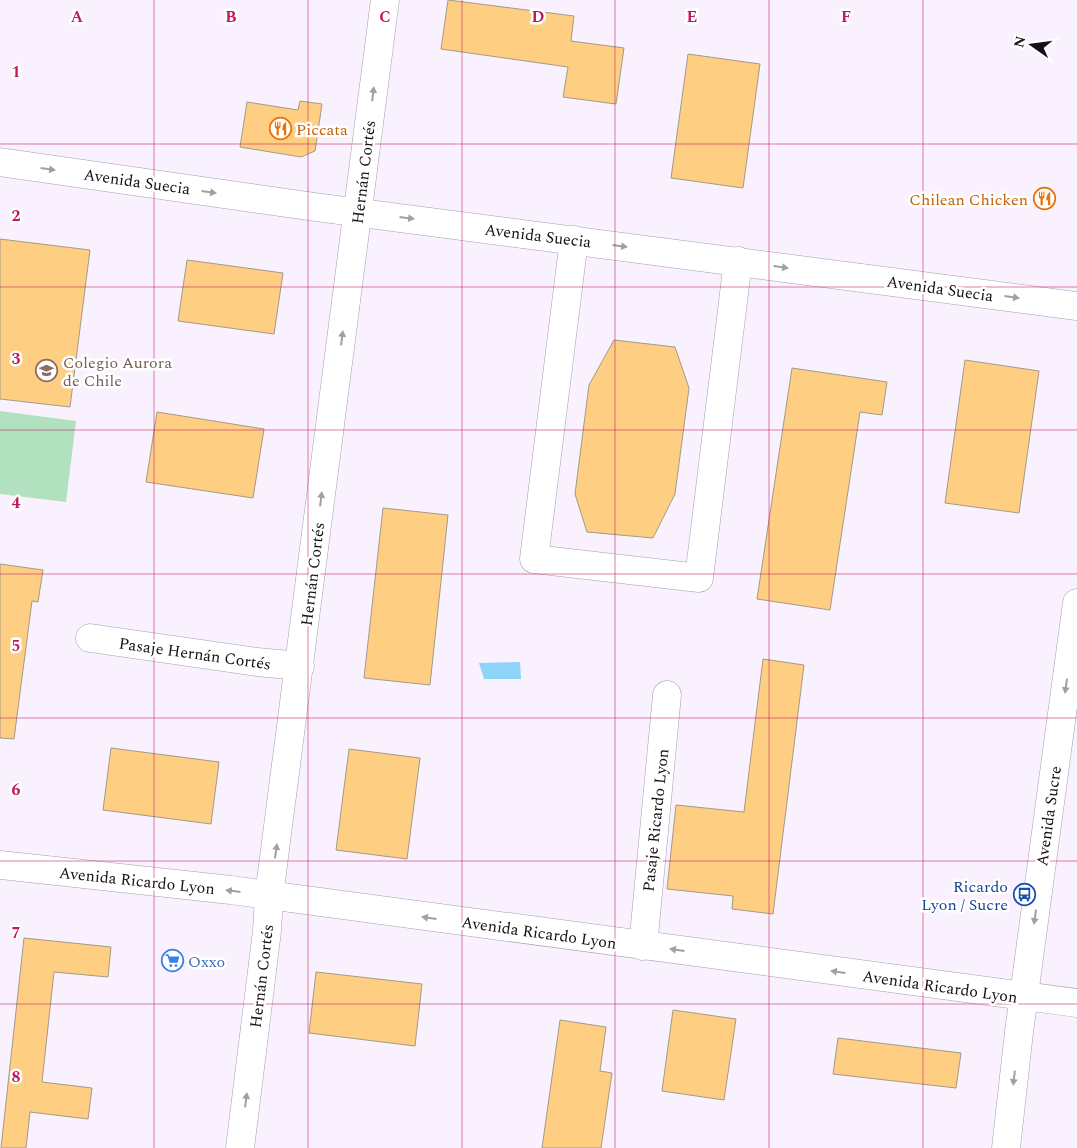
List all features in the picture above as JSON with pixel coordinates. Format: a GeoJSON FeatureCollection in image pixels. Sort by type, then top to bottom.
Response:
{"type":"FeatureCollection","features":[{"type":"Feature","properties":{"kind":"street","name":"Hernán Cortés"},"geometry":{"type":"LineString","coordinates":[[240,1148],[267,931],[269,896],[385,0]]}},
{"type":"Feature","properties":{"kind":"street","name":"Avenida Suecia"},"geometry":{"type":"LineString","coordinates":[[0,162],[358,212],[1077,306]]}},
{"type":"Feature","properties":{"kind":"street"},"geometry":{"type":"LineString","coordinates":[[574,240],[534,559],[699,578],[738,261]]}},
{"type":"Feature","properties":{"kind":"street","name":"Avenida Sucre"},"geometry":{"type":"LineString","coordinates":[[1006,1148],[1024,997],[1077,603]]}},
{"type":"Feature","properties":{"kind":"street","name":"Pasaje Hernán Cortés"},"geometry":{"type":"LineString","coordinates":[[90,638],[258,662],[300,666]]}},
{"type":"Feature","properties":{"kind":"street","name":"Pasaje Ricardo Lyon"},"geometry":{"type":"LineString","coordinates":[[643,946],[667,695]]}},
{"type":"Feature","properties":{"kind":"street","name":"Avenida Ricardo Lyon"},"geometry":{"type":"LineString","coordinates":[[0,865],[269,896],[1077,1004]]}},
{"type":"Feature","properties":{"kind":"green space"},"geometry":{"type":"Polygon","coordinates":[[[0,411],[76,421],[66,502],[0,494],[0,411]]]}},
{"type":"Feature","properties":{"kind":"water"},"geometry":{"type":"Polygon","coordinates":[[[520,662],[521,679],[484,679],[479,663],[520,662]]]}},
{"type":"Feature","properties":{"kind":"building"},"geometry":{"type":"Polygon","coordinates":[[[448,0],[574,16],[571,41],[624,48],[616,104],[563,97],[568,67],[441,49],[448,0]]]}},
{"type":"Feature","properties":{"kind":"building"},"geometry":{"type":"Polygon","coordinates":[[[688,54],[760,64],[743,188],[671,178],[688,54]]]}},
{"type":"Feature","properties":{"kind":"building","name":"Piccata"},"geometry":{"type":"Polygon","coordinates":[[[300,101],[322,104],[315,151],[301,157],[240,147],[247,102],[298,110],[300,101]]]}},
{"type":"Feature","properties":{"kind":"building"},"geometry":{"type":"Polygon","coordinates":[[[0,239],[90,250],[70,407],[0,399],[0,239]]]}},
{"type":"Feature","properties":{"kind":"building"},"geometry":{"type":"Polygon","coordinates":[[[187,260],[283,273],[274,334],[178,321],[187,260]]]}},
{"type":"Feature","properties":{"kind":"building"},"geometry":{"type":"Polygon","coordinates":[[[614,340],[675,347],[689,388],[675,494],[653,538],[587,532],[575,494],[589,385],[614,340]]]}},
{"type":"Feature","properties":{"kind":"building"},"geometry":{"type":"Polygon","coordinates":[[[965,360],[1039,371],[1019,513],[945,503],[965,360]]]}},
{"type":"Feature","properties":{"kind":"building"},"geometry":{"type":"Polygon","coordinates":[[[792,368],[887,382],[882,415],[860,412],[830,610],[757,599],[792,368]]]}},
{"type":"Feature","properties":{"kind":"building"},"geometry":{"type":"Polygon","coordinates":[[[157,412],[264,429],[253,498],[146,482],[157,412]]]}},
{"type":"Feature","properties":{"kind":"building"},"geometry":{"type":"Polygon","coordinates":[[[383,508],[448,515],[430,685],[364,678],[383,508]]]}},
{"type":"Feature","properties":{"kind":"building"},"geometry":{"type":"Polygon","coordinates":[[[0,564],[43,570],[38,602],[32,601],[14,739],[0,738],[0,564]]]}},
{"type":"Feature","properties":{"kind":"building"},"geometry":{"type":"Polygon","coordinates":[[[763,659],[804,665],[773,914],[732,909],[733,896],[667,889],[676,805],[744,812],[763,659]]]}},
{"type":"Feature","properties":{"kind":"building"},"geometry":{"type":"Polygon","coordinates":[[[111,748],[219,762],[211,824],[103,810],[111,748]]]}},
{"type":"Feature","properties":{"kind":"building"},"geometry":{"type":"Polygon","coordinates":[[[349,749],[420,758],[407,859],[336,850],[349,749]]]}},
{"type":"Feature","properties":{"kind":"building"},"geometry":{"type":"Polygon","coordinates":[[[24,938],[111,947],[108,977],[54,972],[42,1082],[92,1088],[88,1119],[30,1112],[26,1148],[1,1148],[24,938]]]}},
{"type":"Feature","properties":{"kind":"building"},"geometry":{"type":"Polygon","coordinates":[[[316,972],[422,984],[415,1046],[309,1033],[316,972]]]}},
{"type":"Feature","properties":{"kind":"building"},"geometry":{"type":"Polygon","coordinates":[[[673,1010],[736,1019],[724,1100],[662,1091],[673,1010]]]}},
{"type":"Feature","properties":{"kind":"building"},"geometry":{"type":"Polygon","coordinates":[[[560,1020],[606,1027],[600,1071],[612,1073],[601,1148],[542,1148],[560,1020]]]}},
{"type":"Feature","properties":{"kind":"building"},"geometry":{"type":"Polygon","coordinates":[[[838,1038],[961,1053],[956,1088],[833,1074],[838,1038]]]}},
{"type":"Feature","properties":{"kind":"place","name":"Piccata"},"geometry":{"type":"Point","coordinates":[280,129]}},
{"type":"Feature","properties":{"kind":"place","name":"Chilean Chicken"},"geometry":{"type":"Point","coordinates":[1044,199]}},
{"type":"Feature","properties":{"kind":"place","name":"Colegio Aurora de Chile"},"geometry":{"type":"Point","coordinates":[47,371]}},
{"type":"Feature","properties":{"kind":"place","name":"Ricardo Lyon / Sucre"},"geometry":{"type":"Point","coordinates":[1024,895]}},
{"type":"Feature","properties":{"kind":"place","name":"Oxxo"},"geometry":{"type":"Point","coordinates":[172,961]}}]}
